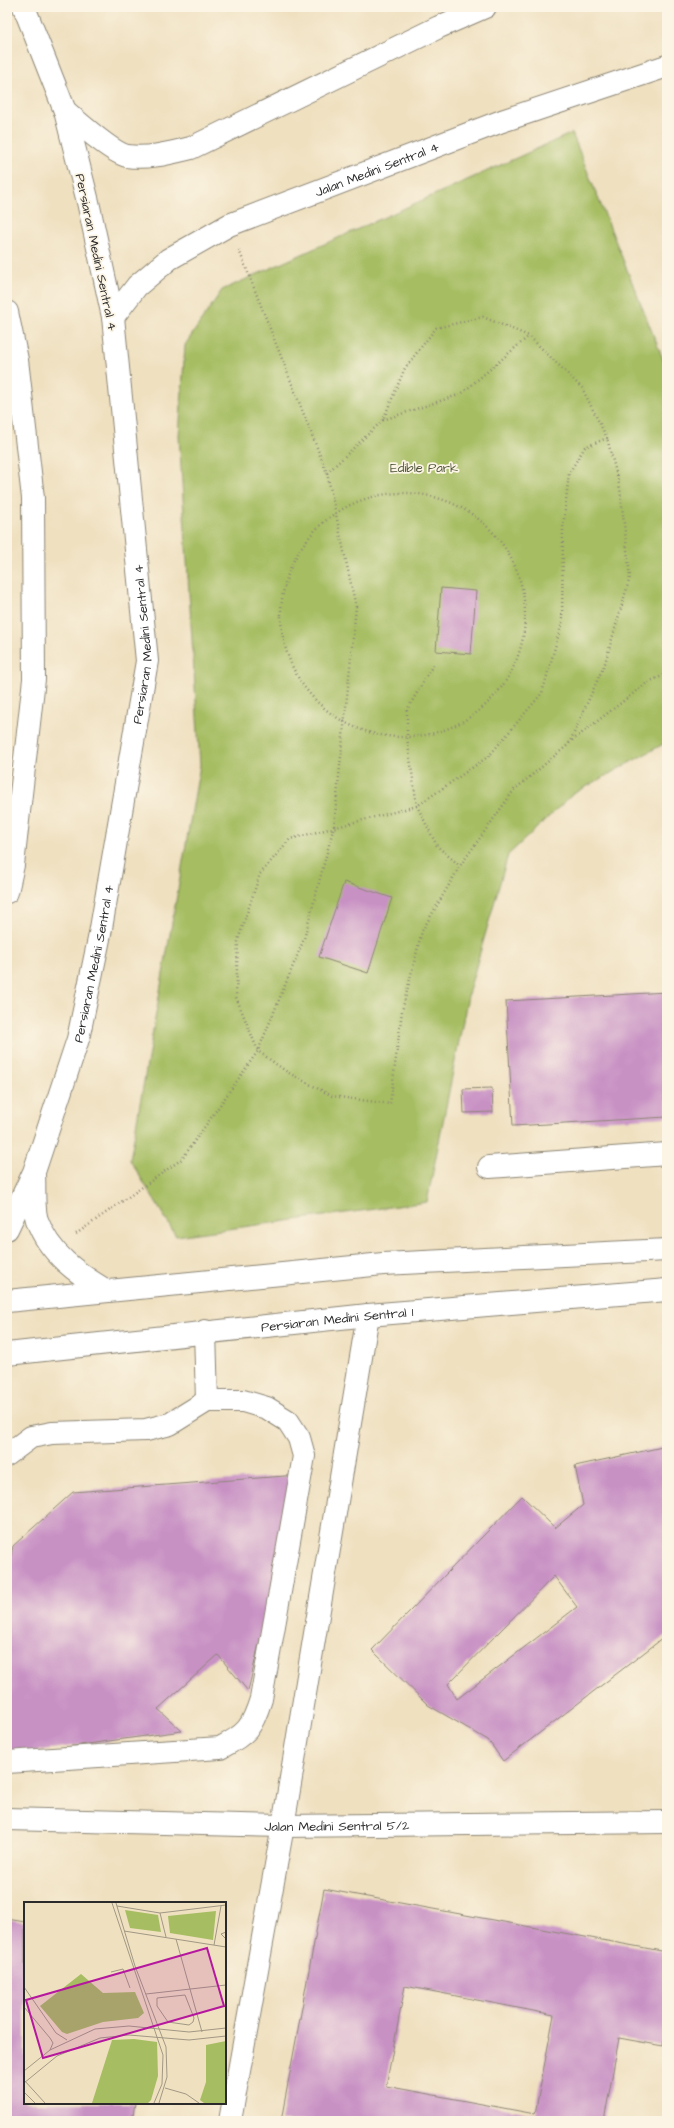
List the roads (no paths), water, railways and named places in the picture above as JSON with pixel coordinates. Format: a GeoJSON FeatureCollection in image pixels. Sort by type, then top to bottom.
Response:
{"type":"FeatureCollection","features":[{"type":"Feature","properties":{"kind":"street","name":"Persiaran Medini Sentral 4"},"geometry":{"type":"LineString","coordinates":[[7,1229],[34,1172],[81,1024],[100,934],[147,661],[113,317],[88,202],[64,111],[24,7]]}},
{"type":"Feature","properties":{"kind":"street"},"geometry":{"type":"LineString","coordinates":[[64,111],[102,141],[126,156],[158,156],[191,148],[439,27],[485,7]]}},
{"type":"Feature","properties":{"kind":"street","name":"Jalan Medini Sentral 4"},"geometry":{"type":"LineString","coordinates":[[113,317],[137,286],[169,259],[229,225],[502,121],[667,66]]}},
{"type":"Feature","properties":{"kind":"street"},"geometry":{"type":"LineString","coordinates":[[7,312],[17,360],[33,498],[34,680],[13,865],[7,892]]}},
{"type":"Feature","properties":{"kind":"street"},"geometry":{"type":"LineString","coordinates":[[489,1166],[667,1154]]}},
{"type":"Feature","properties":{"kind":"street"},"geometry":{"type":"LineString","coordinates":[[34,1172],[37,1220],[53,1249],[79,1274],[107,1291]]}},
{"type":"Feature","properties":{"kind":"street"},"geometry":{"type":"LineString","coordinates":[[7,1301],[383,1264],[667,1250]]}},
{"type":"Feature","properties":{"kind":"street","name":"Persiaran Medini Sentral 1"},"geometry":{"type":"LineString","coordinates":[[7,1354],[205,1331],[368,1315],[667,1290]]}},
{"type":"Feature","properties":{"kind":"street"},"geometry":{"type":"LineString","coordinates":[[230,2121],[283,1826],[368,1315]]}},
{"type":"Feature","properties":{"kind":"street"},"geometry":{"type":"LineString","coordinates":[[205,1331],[207,1402]]}},
{"type":"Feature","properties":{"kind":"street"},"geometry":{"type":"LineString","coordinates":[[7,1455],[31,1437],[146,1430],[170,1424],[207,1402],[243,1401],[267,1408],[288,1421],[299,1438],[304,1456],[261,1698],[256,1716],[241,1737],[220,1748],[7,1762]]}},
{"type":"Feature","properties":{"kind":"street","name":"Jalan Medini Sentral 5/2"},"geometry":{"type":"LineString","coordinates":[[7,1820],[283,1826],[667,1822]]}},
{"type":"Feature","properties":{"kind":"park label","name":"Edible Park"},"geometry":{"type":"Point","coordinates":[424,467]}}]}
